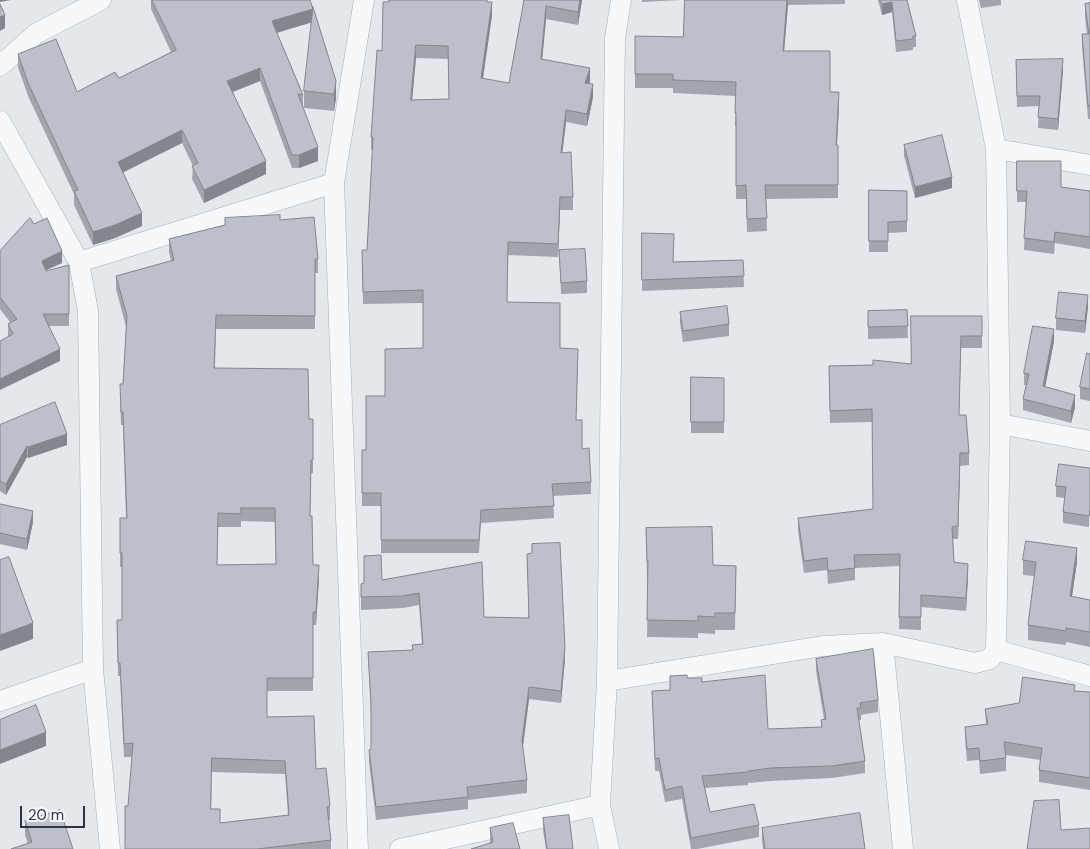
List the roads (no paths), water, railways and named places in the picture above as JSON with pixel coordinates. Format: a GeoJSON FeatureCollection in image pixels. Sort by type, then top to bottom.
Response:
{"type":"FeatureCollection","features":[{"type":"Feature","properties":{"kind":"street"},"geometry":{"type":"LineString","coordinates":[[0,66],[37,33],[101,0]]}},
{"type":"Feature","properties":{"kind":"street"},"geometry":{"type":"LineString","coordinates":[[358,849],[334,183],[364,0]]}},
{"type":"Feature","properties":{"kind":"street"},"geometry":{"type":"LineString","coordinates":[[609,849],[600,805],[607,681],[615,38],[621,0]]}},
{"type":"Feature","properties":{"kind":"street"},"geometry":{"type":"LineString","coordinates":[[607,681],[823,646],[882,643],[975,663],[990,659],[996,650],[1000,424],[996,149],[967,0]]}},
{"type":"Feature","properties":{"kind":"street"},"geometry":{"type":"LineString","coordinates":[[0,121],[79,262],[88,311],[93,669],[110,849]]}},
{"type":"Feature","properties":{"kind":"street"},"geometry":{"type":"LineString","coordinates":[[996,149],[1090,165]]}},
{"type":"Feature","properties":{"kind":"street"},"geometry":{"type":"LineString","coordinates":[[79,262],[334,183]]}},
{"type":"Feature","properties":{"kind":"street"},"geometry":{"type":"LineString","coordinates":[[1000,424],[1090,441]]}},
{"type":"Feature","properties":{"kind":"street"},"geometry":{"type":"LineString","coordinates":[[882,643],[903,849]]}},
{"type":"Feature","properties":{"kind":"street"},"geometry":{"type":"LineString","coordinates":[[996,650],[1090,676]]}},
{"type":"Feature","properties":{"kind":"street"},"geometry":{"type":"LineString","coordinates":[[0,701],[93,669]]}},
{"type":"Feature","properties":{"kind":"street"},"geometry":{"type":"LineString","coordinates":[[400,849],[600,805]]}}]}
